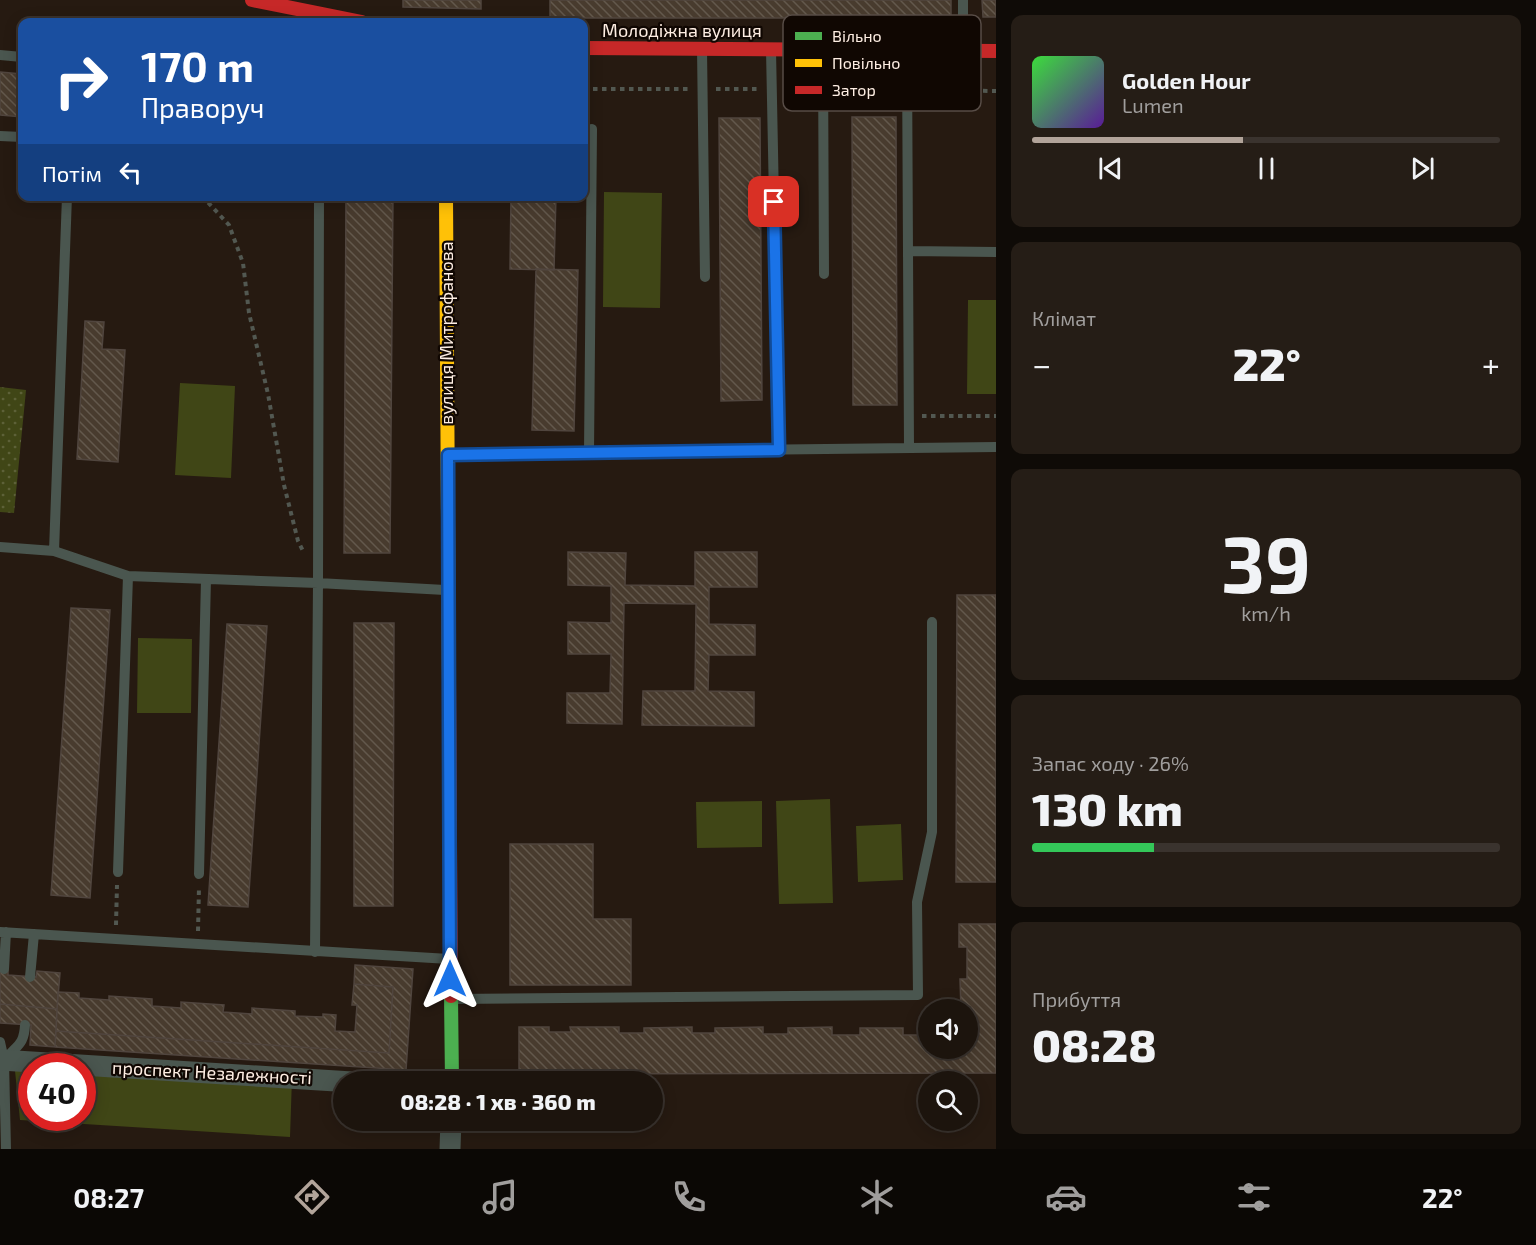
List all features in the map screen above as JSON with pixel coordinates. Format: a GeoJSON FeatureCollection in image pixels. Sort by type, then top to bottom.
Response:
{"type":"FeatureCollection","features":[{"type":"Feature","properties":{"kind":"street"},"geometry":{"type":"LineString","coordinates":[[252,0],[342,18]]}},
{"type":"Feature","properties":{"kind":"street","name":"Молодіжна вулиця"},"geometry":{"type":"LineString","coordinates":[[588,48],[783,49]]}},
{"type":"Feature","properties":{"kind":"street","name":"вулиця Митрофанова"},"geometry":{"type":"LineString","coordinates":[[446,201],[452,1071]]}},
{"type":"Feature","properties":{"kind":"street","name":"проспект Незалежності"},"geometry":{"type":"LineString","coordinates":[[2,1054],[333,1080]]}},
{"type":"Feature","properties":{"kind":"street"},"geometry":{"type":"LineString","coordinates":[[450,1149],[451,1131]]}},
{"type":"Feature","properties":{"kind":"lane"},"geometry":{"type":"LineString","coordinates":[[702,49],[705,278]]}},
{"type":"Feature","properties":{"kind":"lane"},"geometry":{"type":"LineString","coordinates":[[771,49],[779,450]]}},
{"type":"Feature","properties":{"kind":"lane"},"geometry":{"type":"LineString","coordinates":[[0,55],[18,57]]}},
{"type":"Feature","properties":{"kind":"lane"},"geometry":{"type":"LineString","coordinates":[[823,111],[824,274]]}},
{"type":"Feature","properties":{"kind":"lane"},"geometry":{"type":"LineString","coordinates":[[907,111],[909,448]]}},
{"type":"Feature","properties":{"kind":"lane"},"geometry":{"type":"LineString","coordinates":[[589,452],[592,129]]}},
{"type":"Feature","properties":{"kind":"lane"},"geometry":{"type":"LineString","coordinates":[[0,136],[18,137]]}},
{"type":"Feature","properties":{"kind":"lane"},"geometry":{"type":"LineString","coordinates":[[54,552],[67,201]]}},
{"type":"Feature","properties":{"kind":"lane"},"geometry":{"type":"LineString","coordinates":[[315,952],[319,201]]}},
{"type":"Feature","properties":{"kind":"lane"},"geometry":{"type":"LineString","coordinates":[[908,251],[996,252]]}},
{"type":"Feature","properties":{"kind":"lane"},"geometry":{"type":"LineString","coordinates":[[448,455],[996,447]]}},
{"type":"Feature","properties":{"kind":"lane"},"geometry":{"type":"LineString","coordinates":[[0,547],[54,552],[128,576],[448,590]]}},
{"type":"Feature","properties":{"kind":"lane"},"geometry":{"type":"LineString","coordinates":[[118,872],[128,576]]}},
{"type":"Feature","properties":{"kind":"lane"},"geometry":{"type":"LineString","coordinates":[[199,874],[206,579]]}},
{"type":"Feature","properties":{"kind":"lane"},"geometry":{"type":"LineString","coordinates":[[450,999],[918,995],[917,902],[932,832],[932,622]]}},
{"type":"Feature","properties":{"kind":"lane"},"geometry":{"type":"LineString","coordinates":[[3,969],[3,932],[450,959]]}},
{"type":"Feature","properties":{"kind":"lane"},"geometry":{"type":"LineString","coordinates":[[30,976],[34,934]]}},
{"type":"Feature","properties":{"kind":"lane"},"geometry":{"type":"LineString","coordinates":[[6,1149],[2,1054],[22,1042],[25,1036],[25,1025]]}},
{"type":"Feature","properties":{"kind":"path"},"geometry":{"type":"LineString","coordinates":[[588,89],[783,89]]}},
{"type":"Feature","properties":{"kind":"path"},"geometry":{"type":"LineString","coordinates":[[981,91],[996,91]]}},
{"type":"Feature","properties":{"kind":"path"},"geometry":{"type":"LineString","coordinates":[[207,201],[229,225],[243,263],[249,314],[268,394],[284,485],[298,541],[303,551]]}},
{"type":"Feature","properties":{"kind":"path"},"geometry":{"type":"LineString","coordinates":[[909,416],[996,416]]}},
{"type":"Feature","properties":{"kind":"path"},"geometry":{"type":"LineString","coordinates":[[115,939],[118,872]]}},
{"type":"Feature","properties":{"kind":"path"},"geometry":{"type":"LineString","coordinates":[[197,944],[199,874]]}},
{"type":"Feature","properties":{"kind":"green space"},"geometry":{"type":"Polygon","coordinates":[[[604,192],[662,193],[660,308],[603,307],[604,192]]]}},
{"type":"Feature","properties":{"kind":"green space"},"geometry":{"type":"Polygon","coordinates":[[[968,300],[996,300],[996,394],[967,394],[968,300]]]}},
{"type":"Feature","properties":{"kind":"green space"},"geometry":{"type":"Polygon","coordinates":[[[180,383],[235,386],[231,478],[175,475],[180,383]]]}},
{"type":"Feature","properties":{"kind":"green space"},"geometry":{"type":"Polygon","coordinates":[[[0,387],[26,390],[14,513],[0,512],[0,387]]]}},
{"type":"Feature","properties":{"kind":"green space"},"geometry":{"type":"Polygon","coordinates":[[[138,638],[192,639],[191,713],[137,713],[138,638]]]}},
{"type":"Feature","properties":{"kind":"green space"},"geometry":{"type":"Polygon","coordinates":[[[830,799],[833,903],[779,904],[776,801],[830,799]]]}},
{"type":"Feature","properties":{"kind":"green space"},"geometry":{"type":"Polygon","coordinates":[[[762,801],[762,847],[697,848],[696,802],[762,801]]]}},
{"type":"Feature","properties":{"kind":"green space"},"geometry":{"type":"Polygon","coordinates":[[[901,824],[903,880],[858,882],[856,826],[901,824]]]}},
{"type":"Feature","properties":{"kind":"green space"},"geometry":{"type":"Polygon","coordinates":[[[14,1061],[18,1061],[18,1100],[14,1061]]]}},
{"type":"Feature","properties":{"kind":"green space"},"geometry":{"type":"Polygon","coordinates":[[[96,1066],[292,1078],[290,1137],[96,1125],[96,1066]]]}},
{"type":"Feature","properties":{"kind":"building"},"geometry":{"type":"Polygon","coordinates":[[[403,0],[481,0],[481,9],[403,7],[403,0]]]}},
{"type":"Feature","properties":{"kind":"building"},"geometry":{"type":"Polygon","coordinates":[[[550,0],[951,0],[951,15],[550,18],[550,0]]]}},
{"type":"Feature","properties":{"kind":"building"},"geometry":{"type":"Polygon","coordinates":[[[982,0],[996,0],[996,17],[983,17],[982,0]]]}},
{"type":"Feature","properties":{"kind":"building"},"geometry":{"type":"Polygon","coordinates":[[[0,72],[18,74],[18,117],[0,115],[0,72]]]}},
{"type":"Feature","properties":{"kind":"building"},"geometry":{"type":"Polygon","coordinates":[[[852,117],[896,117],[897,405],[853,405],[852,117]]]}},
{"type":"Feature","properties":{"kind":"building"},"geometry":{"type":"Polygon","coordinates":[[[719,118],[760,118],[762,400],[721,401],[719,118]]]}},
{"type":"Feature","properties":{"kind":"building"},"geometry":{"type":"Polygon","coordinates":[[[346,201],[393,201],[390,553],[344,553],[346,201]]]}},
{"type":"Feature","properties":{"kind":"building"},"geometry":{"type":"Polygon","coordinates":[[[511,201],[556,201],[554,270],[510,269],[511,201]]]}},
{"type":"Feature","properties":{"kind":"building"},"geometry":{"type":"Polygon","coordinates":[[[536,269],[578,270],[574,431],[532,430],[536,269]]]}},
{"type":"Feature","properties":{"kind":"building"},"geometry":{"type":"Polygon","coordinates":[[[85,321],[104,322],[102,349],[125,350],[118,462],[77,459],[85,321]]]}},
{"type":"Feature","properties":{"kind":"building"},"geometry":{"type":"Polygon","coordinates":[[[568,552],[626,553],[625,585],[695,586],[695,552],[757,552],[757,587],[709,587],[709,624],[755,625],[755,655],[709,655],[708,691],[754,692],[754,726],[642,725],[643,691],[695,691],[696,604],[624,603],[622,724],[567,723],[567,693],[610,693],[611,654],[568,654],[568,622],[611,623],[611,586],[568,585],[568,552]]]}},
{"type":"Feature","properties":{"kind":"building"},"geometry":{"type":"Polygon","coordinates":[[[957,595],[996,595],[996,882],[956,882],[957,595]]]}},
{"type":"Feature","properties":{"kind":"building"},"geometry":{"type":"Polygon","coordinates":[[[71,608],[110,610],[90,898],[51,895],[71,608]]]}},
{"type":"Feature","properties":{"kind":"building"},"geometry":{"type":"Polygon","coordinates":[[[354,623],[394,623],[393,906],[354,906],[354,623]]]}},
{"type":"Feature","properties":{"kind":"building"},"geometry":{"type":"Polygon","coordinates":[[[227,624],[267,626],[248,907],[208,905],[227,624]]]}},
{"type":"Feature","properties":{"kind":"building"},"geometry":{"type":"Polygon","coordinates":[[[510,844],[593,844],[593,919],[631,919],[631,985],[510,985],[510,844]]]}},
{"type":"Feature","properties":{"kind":"building"},"geometry":{"type":"Polygon","coordinates":[[[959,924],[996,924],[996,1073],[918,1071],[918,1073],[663,1074],[663,1071],[519,1071],[519,1027],[549,1027],[549,1032],[571,1032],[570,1027],[619,1027],[619,1033],[644,1033],[644,1028],[692,1027],[692,1033],[715,1033],[715,1028],[763,1027],[763,1034],[788,1034],[788,1028],[832,1027],[832,1035],[860,1035],[860,1028],[903,1028],[903,1035],[918,1035],[918,1059],[978,1059],[978,999],[961,999],[960,979],[967,979],[967,947],[959,947],[959,924]]]}},
{"type":"Feature","properties":{"kind":"building"},"geometry":{"type":"Polygon","coordinates":[[[355,965],[413,969],[406,1070],[55,1047],[56,1031],[389,1053],[393,987],[354,984],[355,965]]]}},
{"type":"Feature","properties":{"kind":"building"},"geometry":{"type":"Polygon","coordinates":[[[0,969],[8,970],[8,975],[36,977],[37,971],[60,973],[57,1009],[0,1004],[0,969]]]}},
{"type":"Feature","properties":{"kind":"building"},"geometry":{"type":"Polygon","coordinates":[[[354,984],[393,987],[389,1053],[56,1031],[58,992],[79,993],[79,998],[109,1000],[109,996],[152,999],[152,1006],[181,1008],[181,1002],[224,1005],[223,1012],[252,1014],[252,1008],[295,1011],[295,1016],[336,1015],[335,1031],[355,1032],[357,1005],[352,1005],[354,984]]]}},
{"type":"Feature","properties":{"kind":"building"},"geometry":{"type":"Polygon","coordinates":[[[0,1004],[57,1009],[55,1047],[30,1045],[31,1025],[0,1023],[0,1004]]]}},
{"type":"Feature","properties":{"kind":"traffic: fast"},"geometry":{"type":"LineString","coordinates":[[451,996],[452,1071]]}},
{"type":"Feature","properties":{"kind":"traffic: slow"},"geometry":{"type":"LineString","coordinates":[[446,201],[449,680]]}},
{"type":"Feature","properties":{"kind":"traffic: jam"},"geometry":{"type":"LineString","coordinates":[[252,0],[342,18]]}},
{"type":"Feature","properties":{"kind":"traffic: jam"},"geometry":{"type":"LineString","coordinates":[[588,48],[783,49]]}},
{"type":"Feature","properties":{"kind":"traffic: jam"},"geometry":{"type":"LineString","coordinates":[[981,51],[996,51]]}},
{"type":"Feature","properties":{"kind":"traffic: jam"},"geometry":{"type":"LineString","coordinates":[[449,680],[451,996]]}},
{"type":"Feature","properties":{"kind":"route"},"geometry":{"type":"LineString","coordinates":[[450,979],[448,455],[779,450],[774,202]]}}]}
